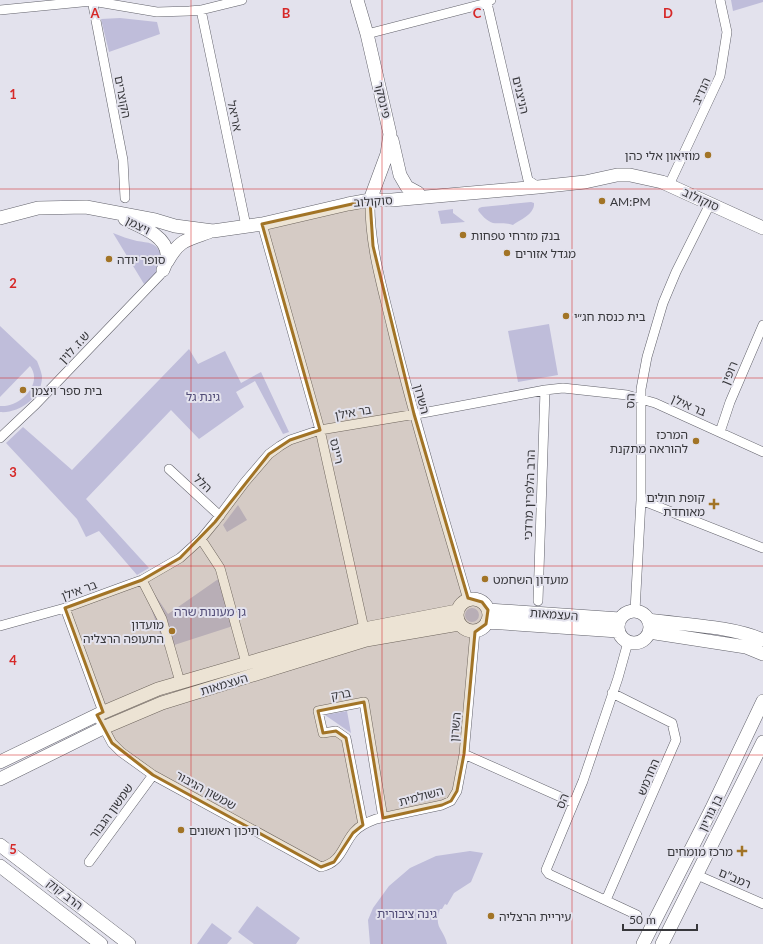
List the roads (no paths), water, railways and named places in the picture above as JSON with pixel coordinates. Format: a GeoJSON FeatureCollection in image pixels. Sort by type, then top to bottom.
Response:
{"type":"FeatureCollection","features":[{"type":"Feature","properties":{"kind":"street"},"geometry":{"type":"LineString","coordinates":[[0,10],[92,1],[158,12],[201,10],[242,0]]}},
{"type":"Feature","properties":{"kind":"street","name":"פינסקר"},"geometry":{"type":"LineString","coordinates":[[357,0],[367,34],[390,134],[387,154],[371,198]]}},
{"type":"Feature","properties":{"kind":"street","name":"הנדיב"},"geometry":{"type":"LineString","coordinates":[[670,183],[720,76],[727,32],[720,0]]}},
{"type":"Feature","properties":{"kind":"street","name":"הקוצרים"},"geometry":{"type":"LineString","coordinates":[[92,1],[123,160],[125,198]]}},
{"type":"Feature","properties":{"kind":"street"},"geometry":{"type":"LineString","coordinates":[[367,34],[489,1]]}},
{"type":"Feature","properties":{"kind":"street","name":"הניצנים"},"geometry":{"type":"LineString","coordinates":[[489,1],[533,184]]}},
{"type":"Feature","properties":{"kind":"street","name":"אריאל"},"geometry":{"type":"LineString","coordinates":[[201,10],[246,226]]}},
{"type":"Feature","properties":{"kind":"street"},"geometry":{"type":"LineString","coordinates":[[390,134],[400,175],[408,187],[418,193]]}},
{"type":"Feature","properties":{"kind":"street","name":"סוקולוב"},"geometry":{"type":"LineString","coordinates":[[371,198],[392,200],[533,184],[608,170],[639,172],[654,175],[710,204],[763,228]]}},
{"type":"Feature","properties":{"kind":"street","name":"סוקולוב"},"geometry":{"type":"LineString","coordinates":[[670,183],[763,224]]}},
{"type":"Feature","properties":{"kind":"street","name":"סוקולוב"},"geometry":{"type":"LineString","coordinates":[[348,204],[371,198],[533,184]]}},
{"type":"Feature","properties":{"kind":"street","name":"השרון"},"geometry":{"type":"LineString","coordinates":[[371,198],[370,218],[373,246],[414,414],[468,600]]}},
{"type":"Feature","properties":{"kind":"street","name":"ויצמן"},"geometry":{"type":"LineString","coordinates":[[163,270],[177,246],[188,239],[213,231],[262,224],[348,204]]}},
{"type":"Feature","properties":{"kind":"street","name":"הס"},"geometry":{"type":"LineString","coordinates":[[635,611],[641,500],[641,399],[647,357],[663,303],[676,272],[710,204]]}},
{"type":"Feature","properties":{"kind":"street","name":"ויצמן"},"geometry":{"type":"LineString","coordinates":[[0,218],[38,208],[86,207],[155,220],[175,226],[213,231]]}},
{"type":"Feature","properties":{"kind":"street","name":"ויצמן"},"geometry":{"type":"LineString","coordinates":[[111,212],[155,234],[167,252],[167,260],[163,270]]}},
{"type":"Feature","properties":{"kind":"street","name":"ריינס"},"geometry":{"type":"LineString","coordinates":[[262,224],[320,430],[366,634]]}},
{"type":"Feature","properties":{"kind":"street","name":"ש.ז. לוין"},"geometry":{"type":"LineString","coordinates":[[0,438],[41,399],[160,275],[163,270]]}},
{"type":"Feature","properties":{"kind":"street","name":"רופין"},"geometry":{"type":"LineString","coordinates":[[720,432],[730,402],[763,324]]}},
{"type":"Feature","properties":{"kind":"street","name":"בר אילן"},"geometry":{"type":"LineString","coordinates":[[0,626],[65,608],[142,580],[180,558],[201,539],[245,482],[269,454],[290,440],[320,430],[563,388],[627,395],[655,403],[763,452]]}},
{"type":"Feature","properties":{"kind":"street","name":"הרב הלפרין מרדכי"},"geometry":{"type":"LineString","coordinates":[[538,601],[545,390]]}},
{"type":"Feature","properties":{"kind":"street","name":"הלל"},"geometry":{"type":"LineString","coordinates":[[169,469],[220,516]]}},
{"type":"Feature","properties":{"kind":"street"},"geometry":{"type":"LineString","coordinates":[[641,500],[763,548]]}},
{"type":"Feature","properties":{"kind":"street"},"geometry":{"type":"LineString","coordinates":[[201,539],[220,568],[246,663]]}},
{"type":"Feature","properties":{"kind":"street"},"geometry":{"type":"LineString","coordinates":[[142,580],[162,619],[180,682]]}},
{"type":"Feature","properties":{"kind":"street"},"geometry":{"type":"LineString","coordinates":[[468,600],[478,600],[486,606],[488,616],[483,628],[475,631],[466,630],[458,617],[461,604],[468,600]]}},
{"type":"Feature","properties":{"kind":"street","name":"שמשון הגיבור"},"geometry":{"type":"LineString","coordinates":[[65,608],[100,714],[103,728],[112,743],[121,752],[153,775],[321,867]]}},
{"type":"Feature","properties":{"kind":"street"},"geometry":{"type":"LineString","coordinates":[[635,611],[641,612],[649,626],[645,639],[637,643],[628,642],[622,638],[619,625],[626,613],[635,611]]}},
{"type":"Feature","properties":{"kind":"street","name":"העצמאות"},"geometry":{"type":"LineString","coordinates":[[488,616],[619,625]]}},
{"type":"Feature","properties":{"kind":"street","name":"העצמאות"},"geometry":{"type":"LineString","coordinates":[[0,762],[100,714],[158,689],[180,682],[246,663],[366,634],[458,617]]}},
{"type":"Feature","properties":{"kind":"street"},"geometry":{"type":"LineString","coordinates":[[649,626],[727,630],[751,634],[763,640]]}},
{"type":"Feature","properties":{"kind":"street"},"geometry":{"type":"LineString","coordinates":[[649,626],[746,647],[763,654]]}},
{"type":"Feature","properties":{"kind":"street","name":"השרון"},"geometry":{"type":"LineString","coordinates":[[464,754],[475,631]]}},
{"type":"Feature","properties":{"kind":"street","name":"העצמאות"},"geometry":{"type":"LineString","coordinates":[[0,779],[103,728],[162,703],[366,634]]}},
{"type":"Feature","properties":{"kind":"street","name":"הס"},"geometry":{"type":"LineString","coordinates":[[628,642],[574,803],[546,870],[549,874],[637,915]]}},
{"type":"Feature","properties":{"kind":"street","name":"החרמש"},"geometry":{"type":"LineString","coordinates":[[606,900],[676,740],[672,723],[612,693]]}},
{"type":"Feature","properties":{"kind":"street","name":"בן גוריון"},"geometry":{"type":"LineString","coordinates":[[643,944],[711,810],[763,701]]}},
{"type":"Feature","properties":{"kind":"street","name":"ברק"},"geometry":{"type":"LineString","coordinates":[[363,825],[346,738],[336,731],[323,733],[318,711],[364,702],[383,818]]}},
{"type":"Feature","properties":{"kind":"street","name":"בן גוריון"},"geometry":{"type":"LineString","coordinates":[[662,944],[763,742]]}},
{"type":"Feature","properties":{"kind":"street"},"geometry":{"type":"LineString","coordinates":[[464,754],[574,803]]}},
{"type":"Feature","properties":{"kind":"street","name":"השולמית"},"geometry":{"type":"LineString","coordinates":[[321,867],[328,866],[334,862],[353,833],[363,825],[376,819],[442,805],[451,801],[457,791],[464,754]]}},
{"type":"Feature","properties":{"kind":"street","name":"שמשון הגבור"},"geometry":{"type":"LineString","coordinates":[[89,862],[153,775]]}},
{"type":"Feature","properties":{"kind":"street","name":"הרב קוק"},"geometry":{"type":"LineString","coordinates":[[0,845],[129,944]]}},
{"type":"Feature","properties":{"kind":"street","name":"הרב קוק"},"geometry":{"type":"LineString","coordinates":[[0,866],[101,944]]}},
{"type":"Feature","properties":{"kind":"street","name":"רמב\"ם"},"geometry":{"type":"LineString","coordinates":[[697,875],[763,904]]}},
{"type":"Feature","properties":{"kind":"place","name":"מוזיאון אלי כהן"},"geometry":{"type":"Point","coordinates":[708,155]}},
{"type":"Feature","properties":{"kind":"place","name":"AM:PM"},"geometry":{"type":"Point","coordinates":[602,201]}},
{"type":"Feature","properties":{"kind":"place","name":"בנק מזרחי טפחות"},"geometry":{"type":"Point","coordinates":[463,235]}},
{"type":"Feature","properties":{"kind":"place","name":"מגדל אזורים"},"geometry":{"type":"Point","coordinates":[507,253]}},
{"type":"Feature","properties":{"kind":"place","name":"סופר יודה"},"geometry":{"type":"Point","coordinates":[109,259]}},
{"type":"Feature","properties":{"kind":"place","name":"בית כנסת חג״י"},"geometry":{"type":"Point","coordinates":[566,316]}},
{"type":"Feature","properties":{"kind":"place","name":"בית ספר ויצמן"},"geometry":{"type":"Point","coordinates":[23,390]}},
{"type":"Feature","properties":{"kind":"place","name":"המרכז להוראה מתקנת"},"geometry":{"type":"Point","coordinates":[696,441]}},
{"type":"Feature","properties":{"kind":"place","name":"קופת חולים מאוחדת"},"geometry":{"type":"Point","coordinates":[714,504]}},
{"type":"Feature","properties":{"kind":"place","name":"מועדון השחמט"},"geometry":{"type":"Point","coordinates":[485,579]}},
{"type":"Feature","properties":{"kind":"place","name":"מועדון התעופה הרצליה"},"geometry":{"type":"Point","coordinates":[172,631]}},
{"type":"Feature","properties":{"kind":"place","name":"תיכון ראשונים"},"geometry":{"type":"Point","coordinates":[181,830]}},
{"type":"Feature","properties":{"kind":"place","name":"מרכז מומחים"},"geometry":{"type":"Point","coordinates":[742,851]}},
{"type":"Feature","properties":{"kind":"place","name":"עיריית הרצליה"},"geometry":{"type":"Point","coordinates":[491,916]}},
{"type":"Feature","properties":{"kind":"park label","name":"גינת גל"},"geometry":{"type":"Point","coordinates":[203,396]}},
{"type":"Feature","properties":{"kind":"park label","name":"גן מעונות שרה"},"geometry":{"type":"Point","coordinates":[210,611]}},
{"type":"Feature","properties":{"kind":"park label","name":"גינה ציבורית"},"geometry":{"type":"Point","coordinates":[407,913]}}]}
